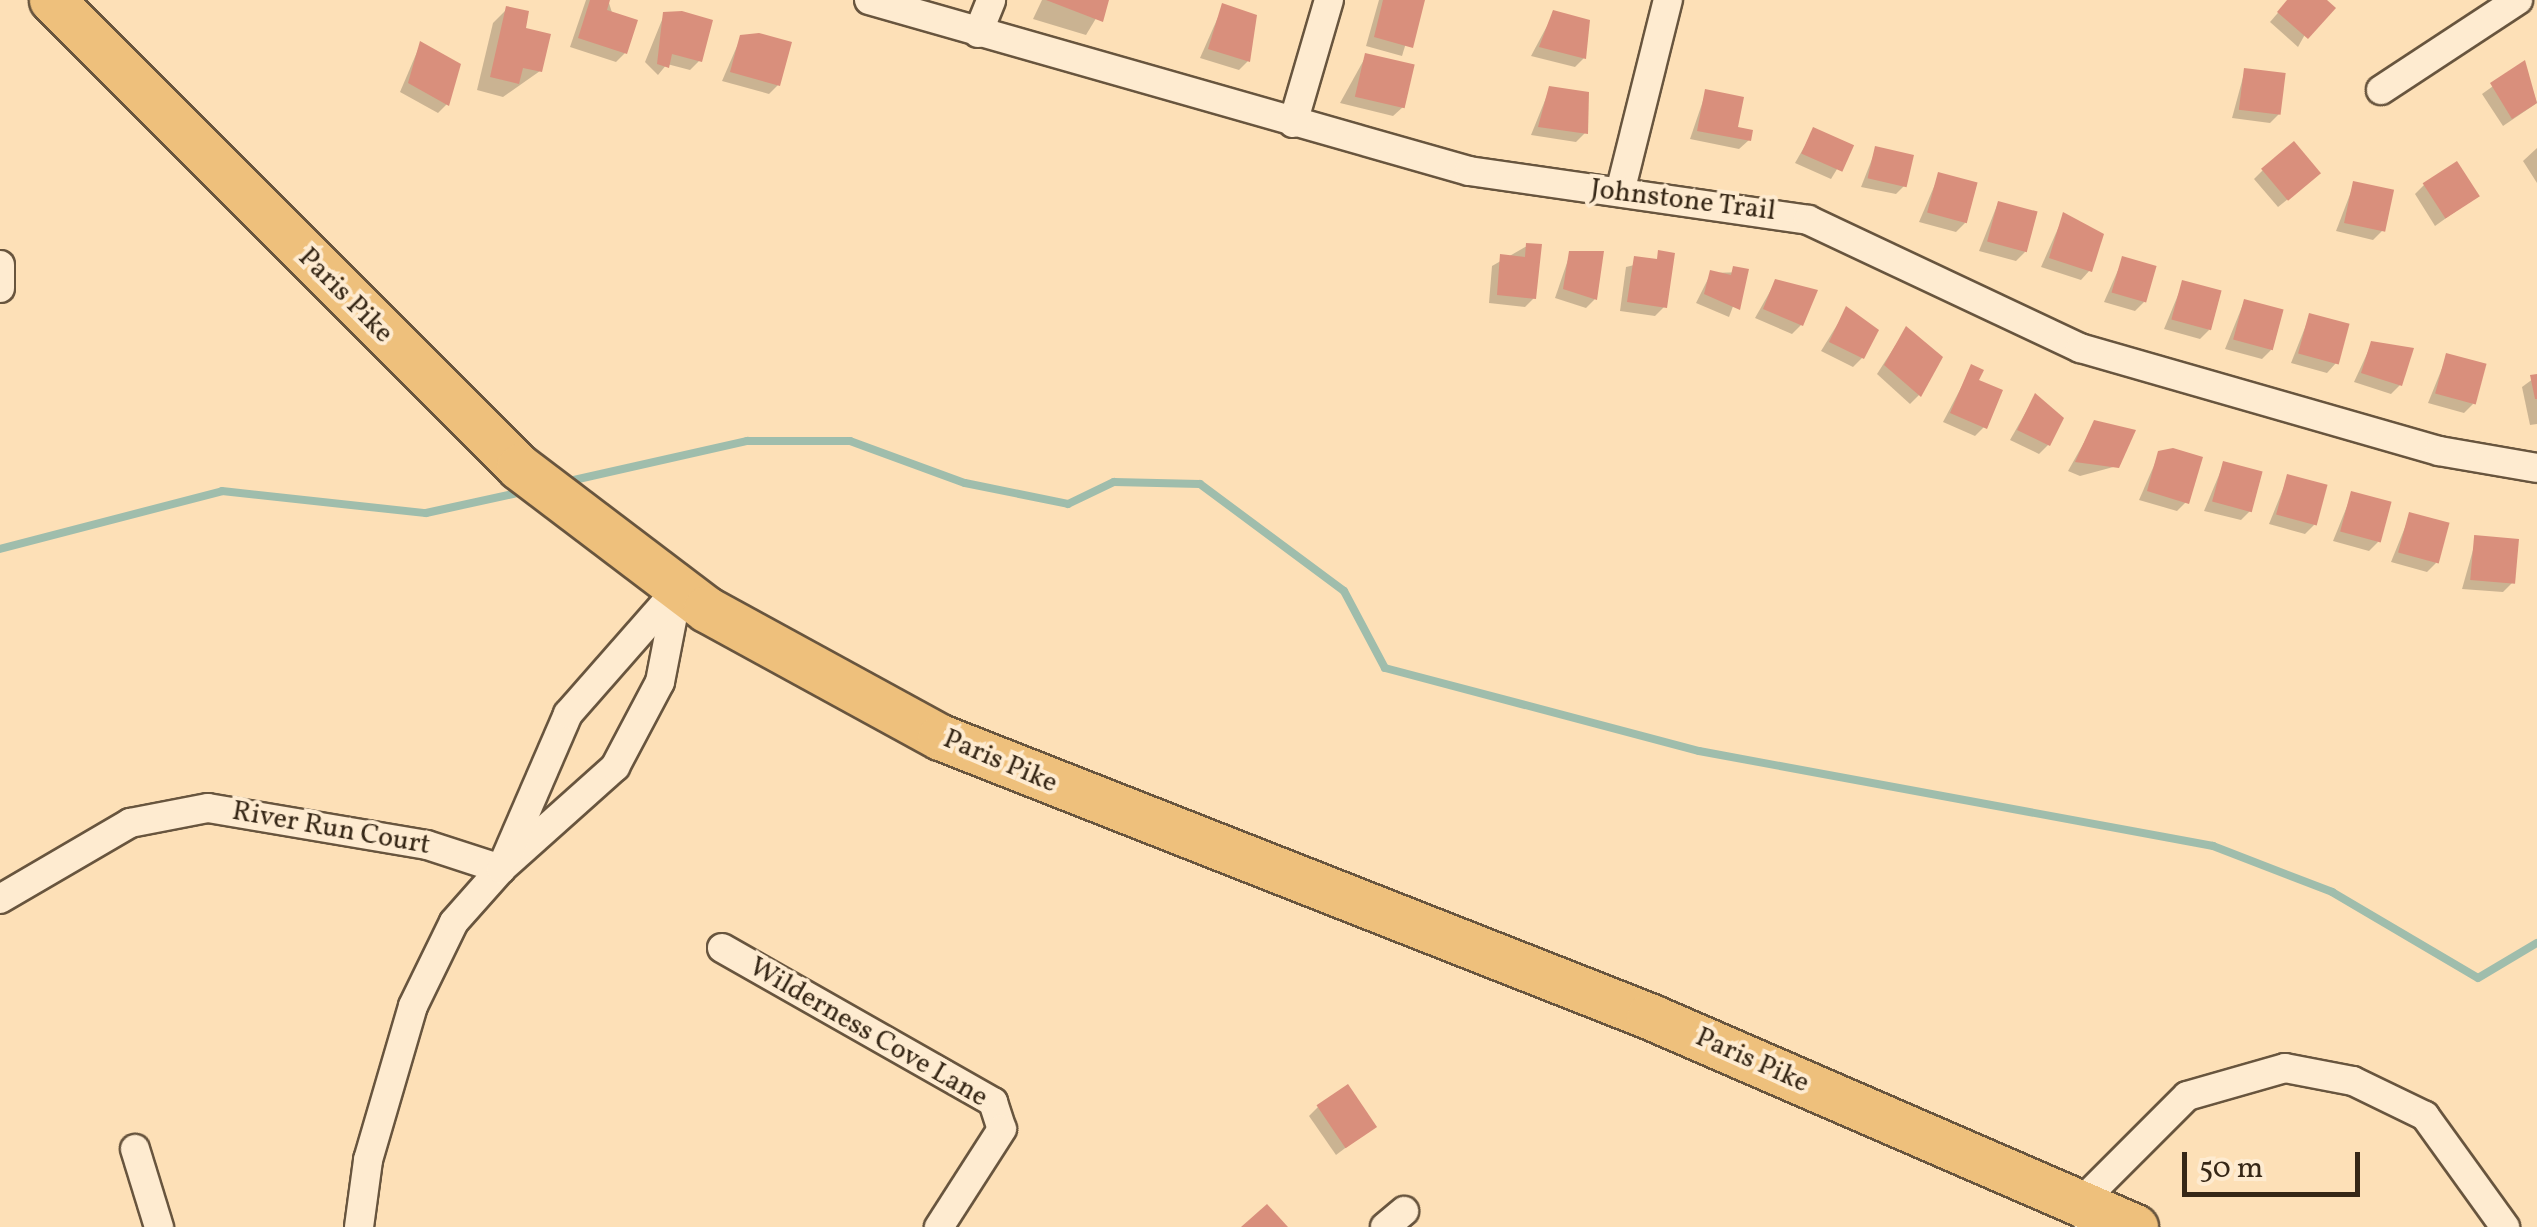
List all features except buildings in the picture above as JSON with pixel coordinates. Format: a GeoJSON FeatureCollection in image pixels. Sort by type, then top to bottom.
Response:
{"type":"FeatureCollection","features":[{"type":"Feature","properties":{"kind":"main road","name":"Paris Pike"},"geometry":{"type":"LineString","coordinates":[[52,0],[519,467],[558,501],[678,589],[940,737],[1649,1016],[2084,1215],[2135,1227]]}},
{"type":"Feature","properties":{"kind":"street","name":"Johnstone Trail"},"geometry":{"type":"LineString","coordinates":[[869,0],[1293,124],[1469,171],[1808,220],[2080,348],[2439,451],[2537,468]]}},
{"type":"Feature","properties":{"kind":"street"},"geometry":{"type":"LineString","coordinates":[[978,34],[992,0]]}},
{"type":"Feature","properties":{"kind":"street"},"geometry":{"type":"LineString","coordinates":[[1293,124],[1329,0]]}},
{"type":"Feature","properties":{"kind":"street"},"geometry":{"type":"LineString","coordinates":[[1620,192],[1668,0]]}},
{"type":"Feature","properties":{"kind":"street"},"geometry":{"type":"LineString","coordinates":[[2380,90],[2518,0]]}},
{"type":"Feature","properties":{"kind":"street"},"geometry":{"type":"LineString","coordinates":[[0,265],[0,288]]}},
{"type":"Feature","properties":{"kind":"street"},"geometry":{"type":"LineString","coordinates":[[501,869],[568,714],[678,589]]}},
{"type":"Feature","properties":{"kind":"street"},"geometry":{"type":"LineString","coordinates":[[359,1227],[368,1160],[413,1006],[454,922],[501,869],[615,767],[660,682],[678,589]]}},
{"type":"Feature","properties":{"kind":"street","name":"River Run Court"},"geometry":{"type":"LineString","coordinates":[[0,898],[130,823],[208,808],[427,845],[501,869]]}},
{"type":"Feature","properties":{"kind":"street","name":"Wilderness Cove Lane"},"geometry":{"type":"LineString","coordinates":[[722,948],[993,1102],[1002,1129],[939,1227]]}},
{"type":"Feature","properties":{"kind":"street"},"geometry":{"type":"LineString","coordinates":[[2084,1215],[2188,1096],[2284,1068],[2353,1081],[2425,1116],[2505,1227]]}},
{"type":"Feature","properties":{"kind":"street"},"geometry":{"type":"LineString","coordinates":[[135,1150],[159,1227]]}},
{"type":"Feature","properties":{"kind":"waterway"},"geometry":{"type":"LineString","coordinates":[[565,482],[747,441],[850,441],[965,483],[1068,504],[1114,482],[1200,484],[1344,591],[1385,668],[1699,751],[2213,846],[2332,892],[2478,978],[2537,943]]}},
{"type":"Feature","properties":{"kind":"waterway"},"geometry":{"type":"LineString","coordinates":[[0,549],[222,491],[426,513],[522,492]]}}]}
